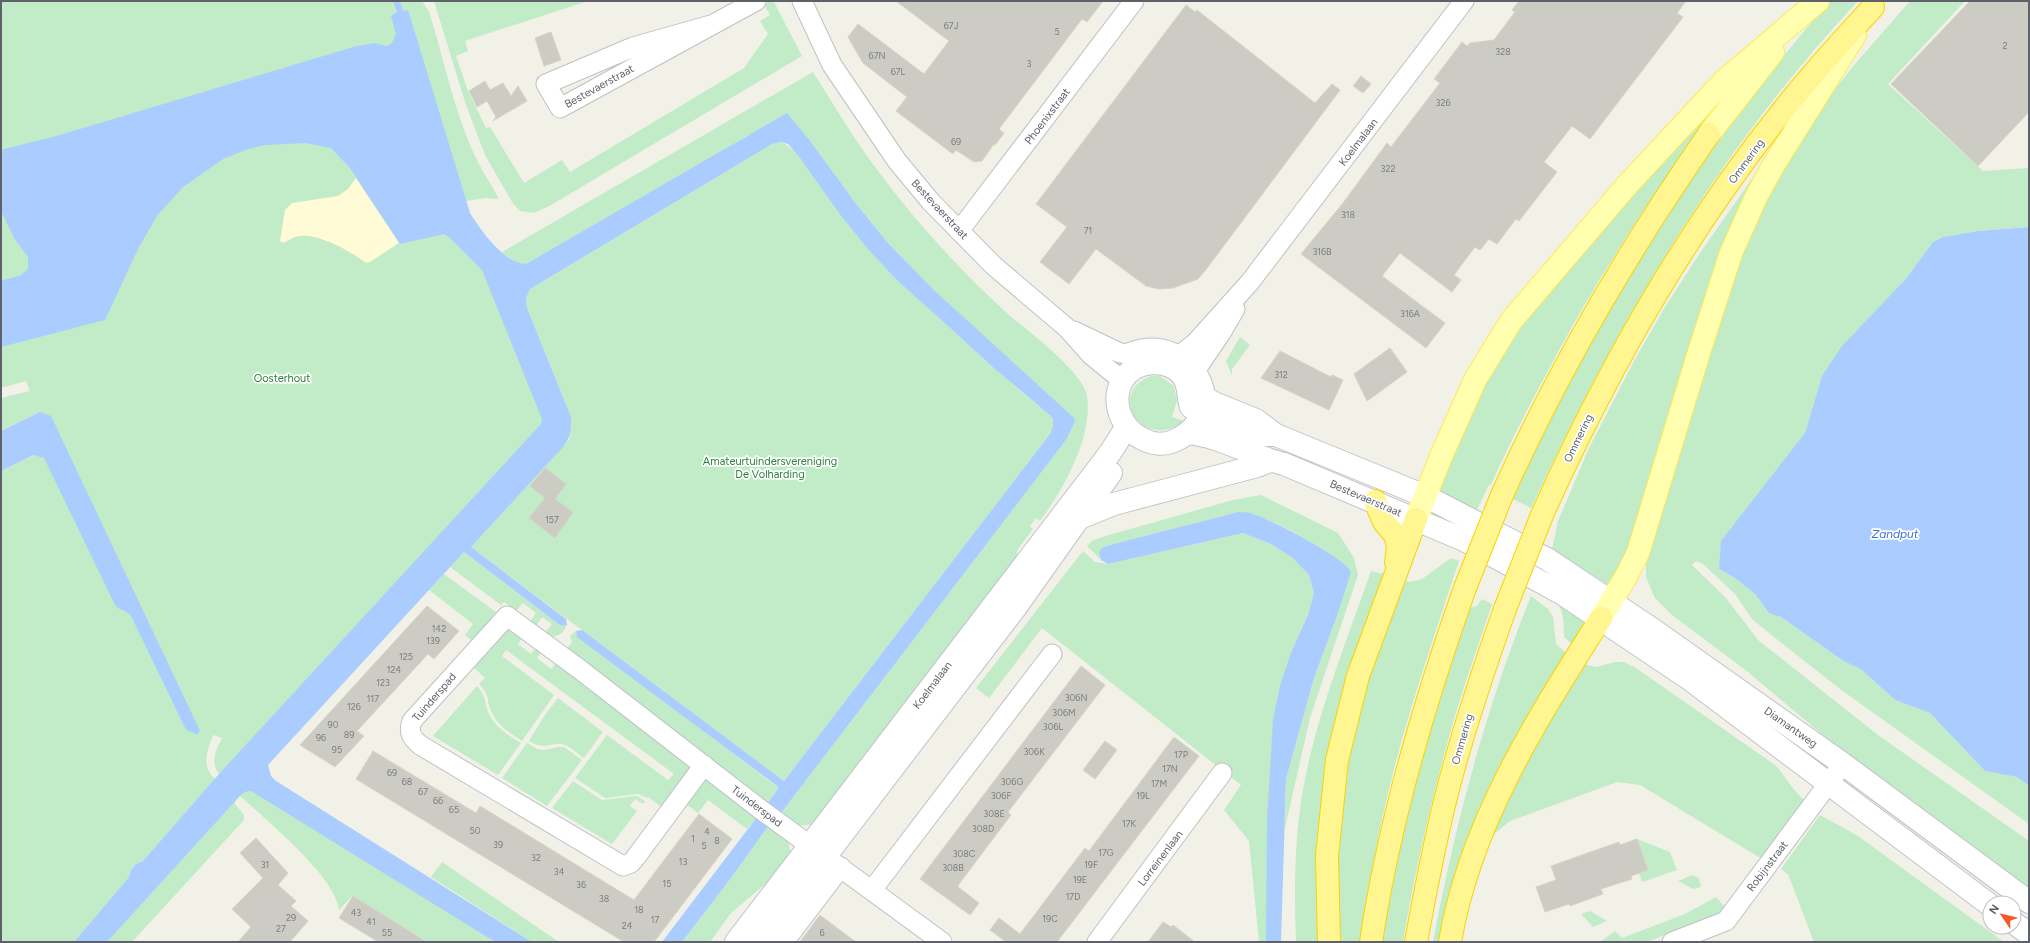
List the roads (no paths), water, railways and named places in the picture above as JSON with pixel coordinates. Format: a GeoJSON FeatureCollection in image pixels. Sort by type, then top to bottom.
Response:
{"type":"FeatureCollection","features":[{"type":"Feature","properties":{"kind":"highway","name":"Ommering"},"geometry":{"type":"LineString","coordinates":[[1416,942],[1431,861],[1446,796],[1462,738],[1504,609],[1542,515],[1595,405],[1644,314],[1678,258],[1739,170],[1780,114],[1823,62],[1876,4]]}},
{"type":"Feature","properties":{"kind":"highway"},"geometry":{"type":"LineString","coordinates":[[1371,942],[1390,846],[1421,718],[1465,588],[1502,495],[1535,423],[1603,296],[1666,195],[1709,134]]}},
{"type":"Feature","properties":{"kind":"highway"},"geometry":{"type":"LineString","coordinates":[[1376,501],[1384,522],[1395,535],[1398,542],[1395,571]]}},
{"type":"Feature","properties":{"kind":"highway"},"geometry":{"type":"LineString","coordinates":[[1329,942],[1327,856],[1337,760],[1358,676],[1395,571],[1416,519]]}},
{"type":"Feature","properties":{"kind":"highway"},"geometry":{"type":"LineString","coordinates":[[1450,942],[1459,900],[1471,862],[1500,791],[1545,709],[1606,610]]}},
{"type":"Feature","properties":{"kind":"main road"},"geometry":{"type":"LineString","coordinates":[[1709,134],[1769,57],[1819,1]]}},
{"type":"Feature","properties":{"kind":"main road"},"geometry":{"type":"LineString","coordinates":[[1416,519],[1442,454],[1475,380],[1511,321],[1630,183],[1724,81],[1819,1]]}},
{"type":"Feature","properties":{"kind":"main road"},"geometry":{"type":"LineString","coordinates":[[1606,610],[1638,552],[1700,349],[1731,253],[1740,231],[1773,166],[1876,4]]}},
{"type":"Feature","properties":{"kind":"street","name":"Bestevaerstraat"},"geometry":{"type":"LineString","coordinates":[[711,25],[633,47],[546,84],[560,108],[756,1]]}},
{"type":"Feature","properties":{"kind":"street","name":"Bestevaerstraat"},"geometry":{"type":"LineString","coordinates":[[802,1],[832,65],[897,161],[931,202],[994,266],[1067,328],[1091,355],[1123,381]]}},
{"type":"Feature","properties":{"kind":"street","name":"Phoenixstraat"},"geometry":{"type":"LineString","coordinates":[[960,231],[1134,1]]}},
{"type":"Feature","properties":{"kind":"street","name":"Koelmalaan"},"geometry":{"type":"LineString","coordinates":[[1172,360],[1196,342],[1250,282],[1464,1]]}},
{"type":"Feature","properties":{"kind":"street","name":"Koelmalaan"},"geometry":{"type":"LineString","coordinates":[[1195,371],[1221,333],[1250,282]]}},
{"type":"Feature","properties":{"kind":"street"},"geometry":{"type":"LineString","coordinates":[[1067,328],[1120,353],[1130,354],[1153,349],[1170,352],[1177,369],[1186,380],[1191,407],[1203,405],[1252,435],[1276,435],[1425,496]]}},
{"type":"Feature","properties":{"kind":"street"},"geometry":{"type":"LineString","coordinates":[[1172,360],[1195,371],[1202,384],[1203,405],[1197,422],[1188,433],[1172,442],[1164,444],[1155,443],[1132,432],[1122,420],[1118,405],[1118,396],[1123,381],[1138,367],[1146,364],[1172,360]]}},
{"type":"Feature","properties":{"kind":"street","name":"Koelmalaan"},"geometry":{"type":"LineString","coordinates":[[760,942],[1016,607],[1082,517],[1132,432]]}},
{"type":"Feature","properties":{"kind":"street","name":"Koelmalaan"},"geometry":{"type":"LineString","coordinates":[[784,942],[826,856],[1110,452],[1132,432]]}},
{"type":"Feature","properties":{"kind":"street","name":"Bestevaerstraat"},"geometry":{"type":"LineString","coordinates":[[1188,433],[1202,434],[1270,461],[1284,464],[1376,501],[1464,540],[1537,579]]}},
{"type":"Feature","properties":{"kind":"street"},"geometry":{"type":"LineString","coordinates":[[1082,517],[1114,504],[1257,466],[1270,461]]}},
{"type":"Feature","properties":{"kind":"street","name":"Diamantweg"},"geometry":{"type":"LineString","coordinates":[[1425,496],[1547,559],[1688,678],[1829,783],[1909,846],[1982,899]]}},
{"type":"Feature","properties":{"kind":"street","name":"Diamantweg"},"geometry":{"type":"LineString","coordinates":[[1537,579],[1606,610],[1843,764],[2029,902]]}},
{"type":"Feature","properties":{"kind":"street","name":"Tuinderspad"},"geometry":{"type":"LineString","coordinates":[[704,765],[636,857],[626,866],[623,866],[420,745],[411,736],[409,728],[412,721],[507,616],[578,668],[704,765],[760,809],[826,856]]}},
{"type":"Feature","properties":{"kind":"street"},"geometry":{"type":"LineString","coordinates":[[872,890],[1052,654]]}},
{"type":"Feature","properties":{"kind":"street","name":"Robijnstraat"},"geometry":{"type":"LineString","coordinates":[[1672,942],[1726,921],[1843,764]]}},
{"type":"Feature","properties":{"kind":"street","name":"Lorreinenlaan"},"geometry":{"type":"LineString","coordinates":[[1097,942],[1222,773]]}},
{"type":"Feature","properties":{"kind":"street","name":"Koelmalaan"},"geometry":{"type":"LineString","coordinates":[[736,942],[826,856]]}},
{"type":"Feature","properties":{"kind":"street"},"geometry":{"type":"LineString","coordinates":[[826,856],[942,942]]}},
{"type":"Feature","properties":{"kind":"water"},"geometry":{"type":"Polygon","coordinates":[[[393,1],[400,1],[403,11],[407,10],[409,13],[470,213],[494,245],[510,258],[526,264],[787,113],[888,243],[936,292],[1074,418],[1075,422],[1066,440],[781,813],[767,804],[778,789],[777,786],[577,637],[576,631],[582,630],[784,781],[1050,434],[1053,426],[1053,418],[996,370],[896,279],[868,249],[842,217],[800,158],[788,144],[781,142],[772,144],[530,289],[526,298],[527,308],[571,417],[570,433],[568,440],[563,447],[471,547],[566,619],[567,625],[561,626],[464,552],[268,765],[271,776],[276,781],[532,942],[495,942],[251,791],[245,792],[240,796],[107,942],[74,942],[129,877],[130,871],[133,867],[143,861],[219,774],[541,424],[542,419],[482,270],[450,238],[444,234],[400,244],[350,168],[331,148],[305,143],[266,145],[245,150],[223,159],[183,187],[157,216],[138,249],[105,320],[1,347],[1,281],[21,275],[28,269],[28,257],[14,238],[1,211],[1,150],[60,135],[357,46],[375,43],[387,46],[392,43],[396,34],[391,16],[397,12],[393,1]]]}},
{"type":"Feature","properties":{"kind":"water","name":"Zandput"},"geometry":{"type":"Polygon","coordinates":[[[2029,227],[2029,786],[2017,777],[1985,771],[1930,713],[1895,700],[1862,670],[1842,660],[1781,617],[1769,613],[1756,595],[1735,578],[1719,569],[1721,541],[1805,433],[1822,376],[1842,346],[1905,280],[1933,242],[1943,237],[1978,231],[2029,227]]]}},
{"type":"Feature","properties":{"kind":"water"},"geometry":{"type":"Polygon","coordinates":[[[40,412],[51,416],[200,731],[196,735],[185,728],[131,616],[115,605],[44,458],[33,455],[1,471],[1,431],[40,412]]]}},
{"type":"Feature","properties":{"kind":"water"},"geometry":{"type":"Polygon","coordinates":[[[1238,512],[1246,512],[1259,516],[1305,539],[1335,557],[1351,572],[1337,616],[1314,678],[1286,779],[1281,942],[1266,942],[1267,821],[1273,720],[1280,686],[1292,650],[1308,615],[1314,593],[1309,575],[1293,558],[1271,544],[1243,533],[1108,564],[1101,560],[1099,553],[1101,549],[1106,546],[1238,512]]]}},
{"type":"Feature","properties":{"kind":"water"},"geometry":{"type":"Polygon","coordinates":[[[757,817],[769,825],[731,878],[682,942],[662,942],[757,817]]]}},
{"type":"Feature","properties":{"kind":"park label","name":"Oosterhout"},"geometry":{"type":"Point","coordinates":[282,378]}},
{"type":"Feature","properties":{"kind":"park label","name":"Amateurtuindersvereniging De Volharding"},"geometry":{"type":"Point","coordinates":[770,467]}}]}
